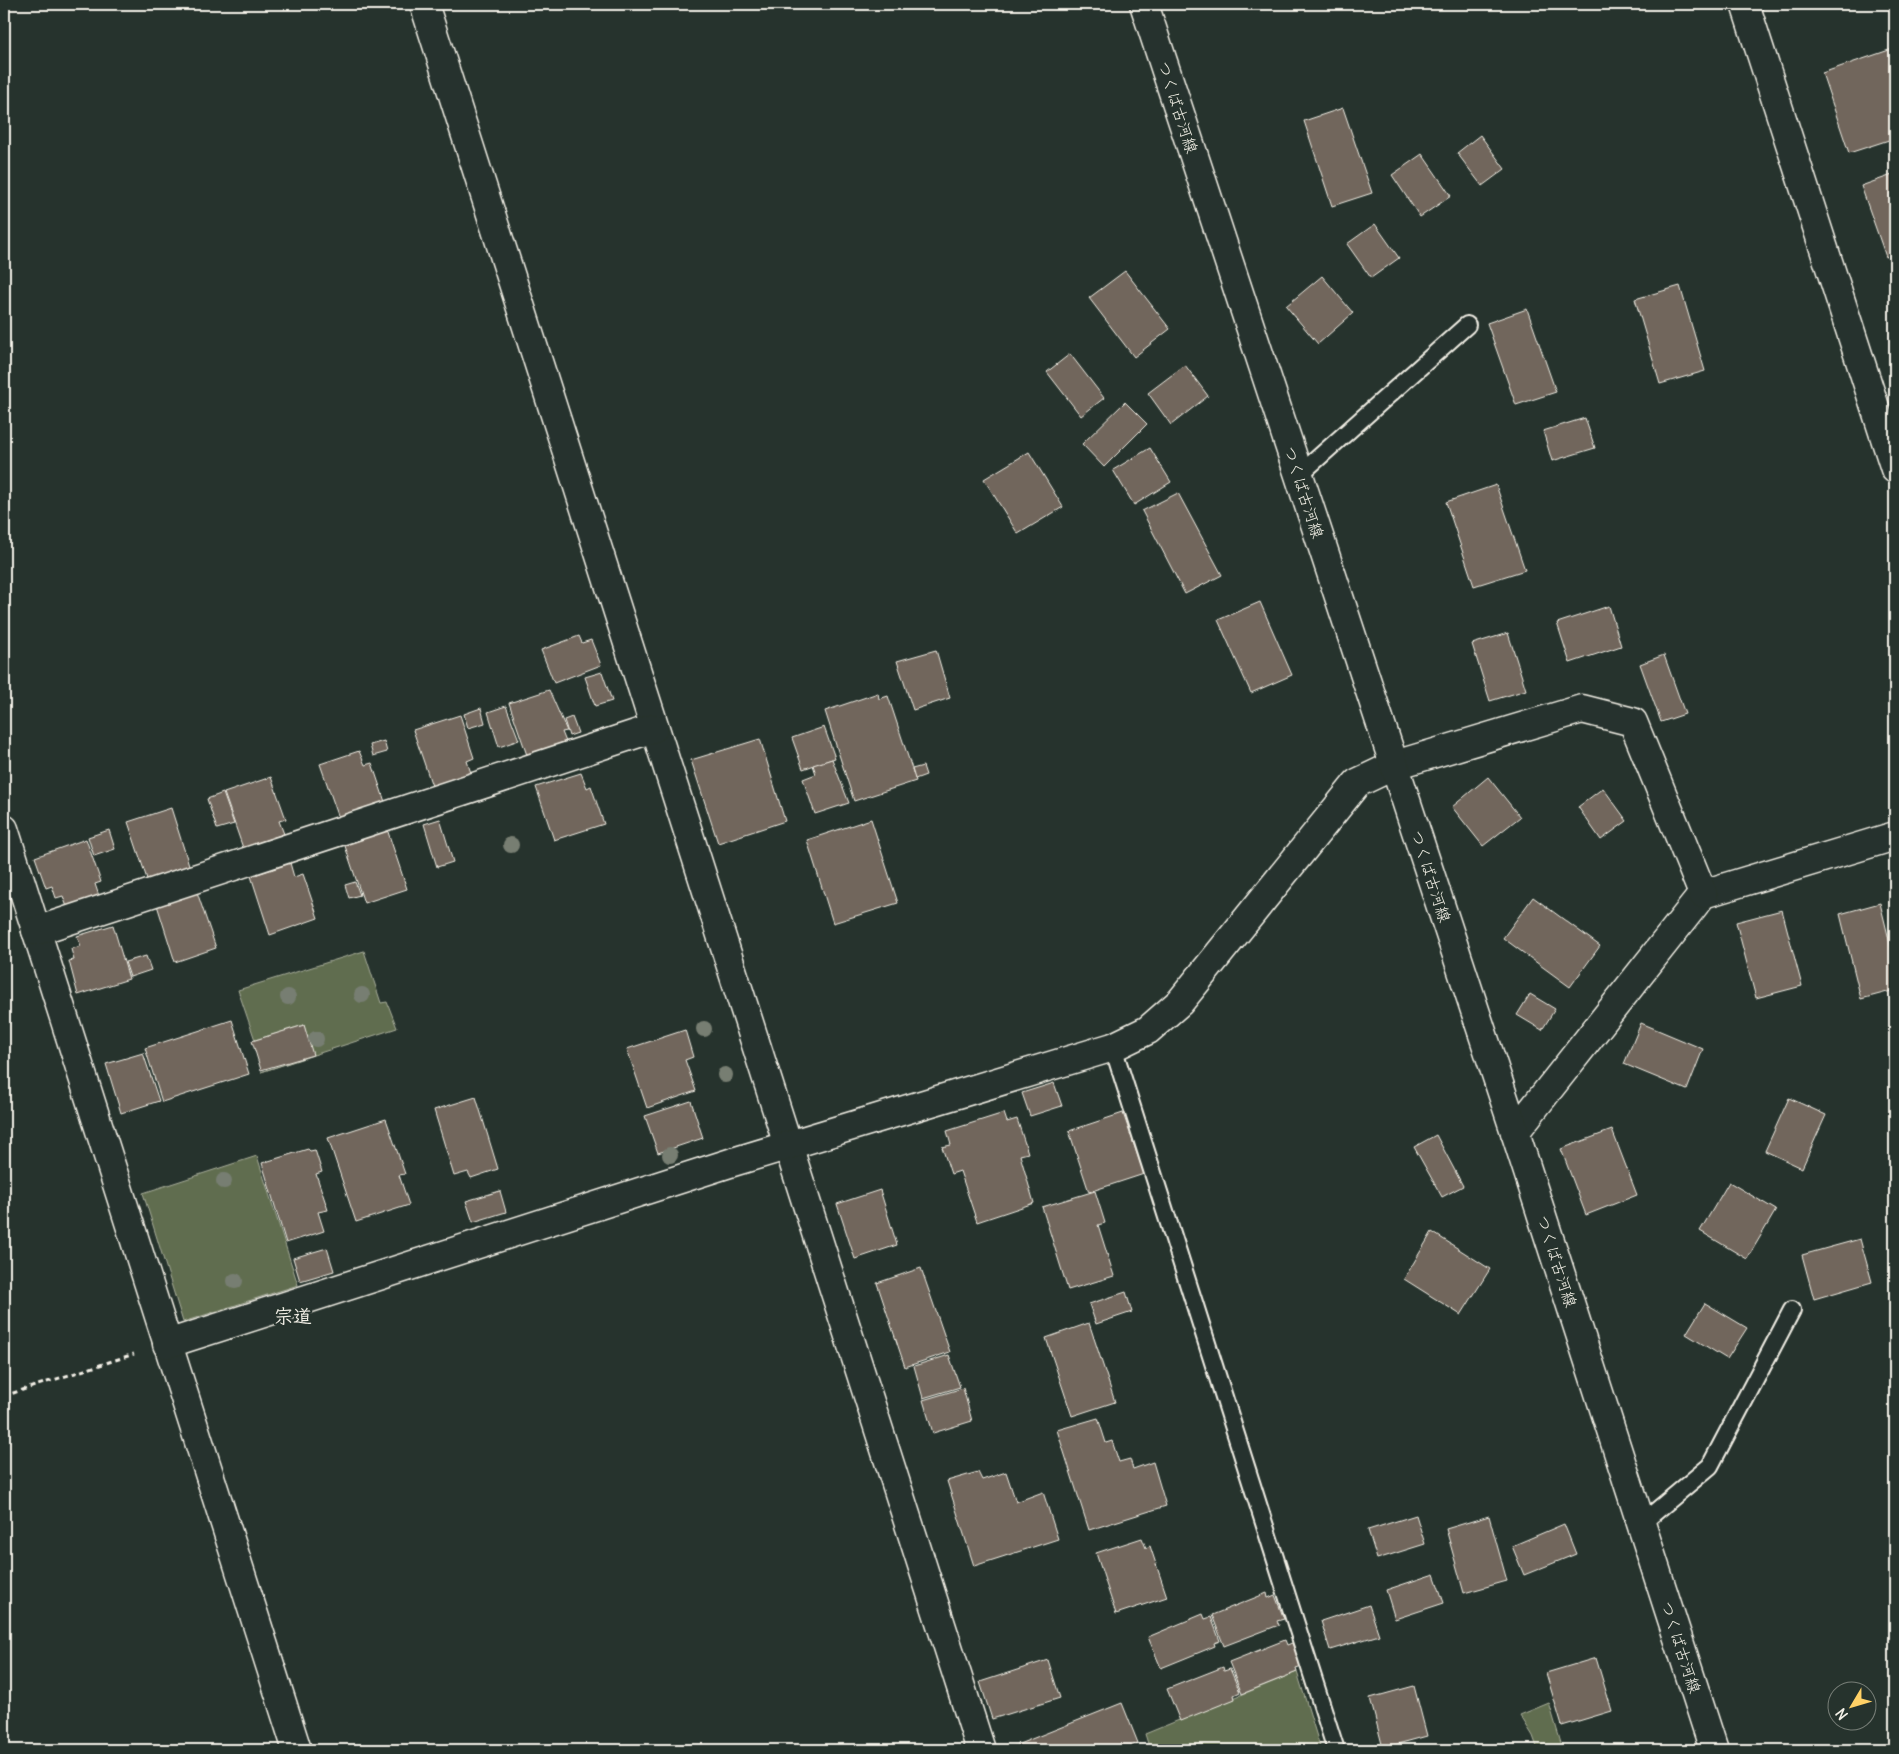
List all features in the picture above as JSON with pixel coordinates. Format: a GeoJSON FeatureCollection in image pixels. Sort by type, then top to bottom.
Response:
{"type":"FeatureCollection","features":[{"type":"Feature","properties":{"kind":"street"},"geometry":{"type":"LineString","coordinates":[[424,4],[654,728],[790,1145],[981,1750]]}},
{"type":"Feature","properties":{"kind":"street","name":"つくば古河線"},"geometry":{"type":"LineString","coordinates":[[1144,4],[1515,1132],[1714,1750]]}},
{"type":"Feature","properties":{"kind":"street"},"geometry":{"type":"LineString","coordinates":[[1745,4],[1895,468]]}},
{"type":"Feature","properties":{"kind":"street"},"geometry":{"type":"LineString","coordinates":[[166,1344],[790,1145],[1113,1047],[1148,1030],[1180,1002],[1357,784],[1394,765],[1582,709],[1632,722],[1703,894]]}},
{"type":"Feature","properties":{"kind":"street"},"geometry":{"type":"LineString","coordinates":[[36,931],[654,728]]}},
{"type":"Feature","properties":{"kind":"street"},"geometry":{"type":"LineString","coordinates":[[4,829],[296,1750]]}},
{"type":"Feature","properties":{"kind":"street"},"geometry":{"type":"LineString","coordinates":[[1515,1132],[1703,894],[1895,836]]}},
{"type":"Feature","properties":{"kind":"lane"},"geometry":{"type":"LineString","coordinates":[[1298,475],[1467,325]]}},
{"type":"Feature","properties":{"kind":"lane"},"geometry":{"type":"LineString","coordinates":[[1113,1047],[1336,1750]]}},
{"type":"Feature","properties":{"kind":"lane"},"geometry":{"type":"LineString","coordinates":[[1642,1523],[1710,1466],[1792,1310]]}},
{"type":"Feature","properties":{"kind":"path"},"geometry":{"type":"LineString","coordinates":[[4,1396],[166,1344]]}},
{"type":"Feature","properties":{"kind":"green space"},"geometry":{"type":"Polygon","coordinates":[[[364,951],[381,1003],[387,1002],[397,1028],[261,1072],[312,1055],[304,1025],[255,1040],[238,990],[364,951]]]}},
{"type":"Feature","properties":{"kind":"green space"},"geometry":{"type":"Polygon","coordinates":[[[257,1156],[298,1285],[183,1322],[143,1193],[257,1156]]]}},
{"type":"Feature","properties":{"kind":"green space"},"geometry":{"type":"Polygon","coordinates":[[[1297,1672],[1321,1750],[1150,1750],[1145,1734],[1297,1672]]]}},
{"type":"Feature","properties":{"kind":"green space"},"geometry":{"type":"Polygon","coordinates":[[[1549,1703],[1563,1750],[1538,1750],[1533,1736],[1520,1715],[1549,1703]]]}},
{"type":"Feature","properties":{"kind":"building"},"geometry":{"type":"Polygon","coordinates":[[[1895,48],[1895,138],[1849,153],[1822,73],[1895,48]]]}},
{"type":"Feature","properties":{"kind":"building"},"geometry":{"type":"Polygon","coordinates":[[[1343,108],[1372,193],[1332,206],[1304,121],[1343,108]]]}},
{"type":"Feature","properties":{"kind":"building"},"geometry":{"type":"Polygon","coordinates":[[[1480,135],[1505,169],[1482,186],[1457,153],[1480,135]]]}},
{"type":"Feature","properties":{"kind":"building"},"geometry":{"type":"Polygon","coordinates":[[[1422,154],[1451,196],[1420,217],[1392,175],[1422,154]]]}},
{"type":"Feature","properties":{"kind":"building"},"geometry":{"type":"Polygon","coordinates":[[[1895,174],[1895,254],[1886,257],[1861,186],[1895,174]]]}},
{"type":"Feature","properties":{"kind":"building"},"geometry":{"type":"Polygon","coordinates":[[[1375,224],[1399,258],[1371,278],[1347,244],[1375,224]]]}},
{"type":"Feature","properties":{"kind":"building"},"geometry":{"type":"Polygon","coordinates":[[[1125,271],[1170,329],[1134,357],[1089,298],[1125,271]]]}},
{"type":"Feature","properties":{"kind":"building"},"geometry":{"type":"Polygon","coordinates":[[[1322,276],[1353,313],[1318,344],[1286,306],[1322,276]]]}},
{"type":"Feature","properties":{"kind":"building"},"geometry":{"type":"Polygon","coordinates":[[[1680,286],[1705,371],[1660,384],[1635,299],[1680,286]]]}},
{"type":"Feature","properties":{"kind":"building"},"geometry":{"type":"Polygon","coordinates":[[[1527,309],[1556,392],[1516,405],[1487,323],[1527,309]]]}},
{"type":"Feature","properties":{"kind":"building"},"geometry":{"type":"Polygon","coordinates":[[[1070,354],[1104,398],[1081,416],[1047,372],[1070,354]]]}},
{"type":"Feature","properties":{"kind":"building"},"geometry":{"type":"Polygon","coordinates":[[[1185,365],[1208,396],[1171,425],[1148,393],[1185,365]]]}},
{"type":"Feature","properties":{"kind":"building"},"geometry":{"type":"Polygon","coordinates":[[[1125,402],[1147,424],[1104,467],[1082,444],[1125,402]]]}},
{"type":"Feature","properties":{"kind":"building"},"geometry":{"type":"Polygon","coordinates":[[[1585,418],[1595,448],[1552,461],[1543,431],[1585,418]]]}},
{"type":"Feature","properties":{"kind":"building"},"geometry":{"type":"Polygon","coordinates":[[[1150,448],[1171,482],[1134,505],[1113,470],[1150,448]]]}},
{"type":"Feature","properties":{"kind":"building"},"geometry":{"type":"Polygon","coordinates":[[[1029,452],[1063,507],[1018,534],[984,479],[1029,452]]]}},
{"type":"Feature","properties":{"kind":"building"},"geometry":{"type":"Polygon","coordinates":[[[1496,485],[1525,570],[1474,586],[1446,502],[1496,485]]]}},
{"type":"Feature","properties":{"kind":"building"},"geometry":{"type":"Polygon","coordinates":[[[1178,493],[1222,575],[1185,594],[1142,511],[1178,493]]]}},
{"type":"Feature","properties":{"kind":"building"},"geometry":{"type":"Polygon","coordinates":[[[1260,602],[1292,675],[1251,693],[1218,620],[1260,602]]]}},
{"type":"Feature","properties":{"kind":"building"},"geometry":{"type":"Polygon","coordinates":[[[1609,606],[1621,646],[1570,663],[1557,623],[1609,606]]]}},
{"type":"Feature","properties":{"kind":"building"},"geometry":{"type":"Polygon","coordinates":[[[1508,633],[1526,690],[1490,701],[1472,644],[1508,633]]]}},
{"type":"Feature","properties":{"kind":"building"},"geometry":{"type":"Polygon","coordinates":[[[579,636],[582,643],[591,640],[601,665],[554,683],[541,650],[579,636]]]}},
{"type":"Feature","properties":{"kind":"building"},"geometry":{"type":"Polygon","coordinates":[[[936,650],[950,698],[913,710],[897,661],[936,650]]]}},
{"type":"Feature","properties":{"kind":"building"},"geometry":{"type":"Polygon","coordinates":[[[1664,655],[1685,714],[1661,722],[1640,664],[1664,655]]]}},
{"type":"Feature","properties":{"kind":"building"},"geometry":{"type":"Polygon","coordinates":[[[602,672],[612,701],[595,706],[585,677],[602,672]]]}},
{"type":"Feature","properties":{"kind":"building"},"geometry":{"type":"Polygon","coordinates":[[[549,690],[567,731],[562,732],[568,747],[529,761],[509,703],[549,690]]]}},
{"type":"Feature","properties":{"kind":"building"},"geometry":{"type":"Polygon","coordinates":[[[878,693],[879,699],[888,696],[916,781],[854,801],[825,711],[878,693]]]}},
{"type":"Feature","properties":{"kind":"building"},"geometry":{"type":"Polygon","coordinates":[[[506,706],[519,740],[499,747],[488,712],[506,706]]]}},
{"type":"Feature","properties":{"kind":"building"},"geometry":{"type":"Polygon","coordinates":[[[481,708],[485,723],[468,728],[464,714],[481,708]]]}},
{"type":"Feature","properties":{"kind":"building"},"geometry":{"type":"Polygon","coordinates":[[[460,715],[474,758],[467,761],[473,779],[434,792],[413,730],[460,715]]]}},
{"type":"Feature","properties":{"kind":"building"},"geometry":{"type":"Polygon","coordinates":[[[572,717],[578,733],[569,736],[564,720],[572,717]]]}},
{"type":"Feature","properties":{"kind":"building"},"geometry":{"type":"Polygon","coordinates":[[[824,727],[835,758],[803,769],[792,738],[824,727]]]}},
{"type":"Feature","properties":{"kind":"building"},"geometry":{"type":"Polygon","coordinates":[[[760,739],[785,821],[718,843],[691,760],[760,739]]]}},
{"type":"Feature","properties":{"kind":"building"},"geometry":{"type":"Polygon","coordinates":[[[384,741],[387,752],[373,756],[370,745],[384,741]]]}},
{"type":"Feature","properties":{"kind":"building"},"geometry":{"type":"Polygon","coordinates":[[[359,751],[365,765],[372,763],[386,805],[340,821],[320,764],[359,751]]]}},
{"type":"Feature","properties":{"kind":"building"},"geometry":{"type":"Polygon","coordinates":[[[832,759],[849,803],[815,814],[803,779],[816,774],[813,765],[832,759]]]}},
{"type":"Feature","properties":{"kind":"building"},"geometry":{"type":"Polygon","coordinates":[[[923,766],[926,775],[915,779],[912,769],[923,766]]]}},
{"type":"Feature","properties":{"kind":"building"},"geometry":{"type":"Polygon","coordinates":[[[581,773],[587,788],[591,786],[604,824],[554,840],[536,787],[581,773]]]}},
{"type":"Feature","properties":{"kind":"building"},"geometry":{"type":"Polygon","coordinates":[[[271,777],[286,819],[279,821],[284,834],[243,848],[224,793],[271,777]]]}},
{"type":"Feature","properties":{"kind":"building"},"geometry":{"type":"Polygon","coordinates":[[[1488,777],[1520,817],[1483,846],[1452,807],[1488,777]]]}},
{"type":"Feature","properties":{"kind":"building"},"geometry":{"type":"Polygon","coordinates":[[[1603,788],[1627,821],[1601,840],[1578,807],[1603,788]]]}},
{"type":"Feature","properties":{"kind":"building"},"geometry":{"type":"Polygon","coordinates":[[[223,793],[234,824],[217,829],[207,799],[223,793]]]}},
{"type":"Feature","properties":{"kind":"building"},"geometry":{"type":"Polygon","coordinates":[[[171,808],[190,868],[148,882],[128,822],[171,808]]]}},
{"type":"Feature","properties":{"kind":"building"},"geometry":{"type":"Polygon","coordinates":[[[440,819],[453,862],[437,867],[424,824],[440,819]]]}},
{"type":"Feature","properties":{"kind":"building"},"geometry":{"type":"Polygon","coordinates":[[[871,819],[898,903],[833,923],[807,840],[871,819]]]}},
{"type":"Feature","properties":{"kind":"building"},"geometry":{"type":"Polygon","coordinates":[[[387,829],[407,889],[364,903],[344,843],[387,829]]]}},
{"type":"Feature","properties":{"kind":"building"},"geometry":{"type":"Polygon","coordinates":[[[109,830],[115,849],[94,856],[88,837],[109,830]]]}},
{"type":"Feature","properties":{"kind":"building"},"geometry":{"type":"Polygon","coordinates":[[[86,839],[101,882],[95,884],[99,896],[67,907],[63,896],[56,898],[52,886],[46,888],[35,857],[86,839]]]}},
{"type":"Feature","properties":{"kind":"building"},"geometry":{"type":"Polygon","coordinates":[[[290,863],[294,877],[303,874],[318,918],[270,935],[251,876],[290,863]]]}},
{"type":"Feature","properties":{"kind":"building"},"geometry":{"type":"Polygon","coordinates":[[[355,882],[360,895],[349,898],[345,885],[355,882]]]}},
{"type":"Feature","properties":{"kind":"building"},"geometry":{"type":"Polygon","coordinates":[[[197,892],[216,948],[175,962],[157,905],[197,892]]]}},
{"type":"Feature","properties":{"kind":"building"},"geometry":{"type":"Polygon","coordinates":[[[1533,897],[1600,946],[1570,987],[1503,938],[1533,897]]]}},
{"type":"Feature","properties":{"kind":"building"},"geometry":{"type":"Polygon","coordinates":[[[1880,903],[1895,964],[1895,990],[1861,999],[1840,914],[1880,903]]]}},
{"type":"Feature","properties":{"kind":"building"},"geometry":{"type":"Polygon","coordinates":[[[1782,910],[1802,986],[1756,998],[1736,922],[1782,910]]]}},
{"type":"Feature","properties":{"kind":"building"},"geometry":{"type":"Polygon","coordinates":[[[113,925],[129,979],[78,995],[69,961],[74,960],[71,949],[81,946],[77,936],[113,925]]]}},
{"type":"Feature","properties":{"kind":"building"},"geometry":{"type":"Polygon","coordinates":[[[146,956],[151,970],[130,977],[125,962],[146,956]]]}},
{"type":"Feature","properties":{"kind":"building"},"geometry":{"type":"Polygon","coordinates":[[[1530,994],[1555,1009],[1542,1030],[1517,1015],[1530,994]]]}},
{"type":"Feature","properties":{"kind":"building"},"geometry":{"type":"Polygon","coordinates":[[[232,1020],[249,1074],[162,1102],[145,1048],[232,1020]]]}},
{"type":"Feature","properties":{"kind":"building"},"geometry":{"type":"Polygon","coordinates":[[[1641,1023],[1703,1049],[1687,1090],[1624,1064],[1641,1023]]]}},
{"type":"Feature","properties":{"kind":"building"},"geometry":{"type":"Polygon","coordinates":[[[304,1025],[313,1055],[261,1070],[252,1041],[304,1025]]]}},
{"type":"Feature","properties":{"kind":"building"},"geometry":{"type":"Polygon","coordinates":[[[685,1030],[693,1057],[685,1060],[696,1091],[647,1108],[627,1049],[685,1030]]]}},
{"type":"Feature","properties":{"kind":"building"},"geometry":{"type":"Polygon","coordinates":[[[143,1053],[159,1101],[121,1113],[106,1064],[143,1053]]]}},
{"type":"Feature","properties":{"kind":"building"},"geometry":{"type":"Polygon","coordinates":[[[1054,1083],[1062,1106],[1030,1116],[1022,1093],[1054,1083]]]}},
{"type":"Feature","properties":{"kind":"building"},"geometry":{"type":"Polygon","coordinates":[[[476,1097],[498,1169],[471,1178],[468,1172],[454,1176],[434,1110],[476,1097]]]}},
{"type":"Feature","properties":{"kind":"building"},"geometry":{"type":"Polygon","coordinates":[[[1789,1098],[1826,1115],[1802,1168],[1765,1151],[1789,1098]]]}},
{"type":"Feature","properties":{"kind":"building"},"geometry":{"type":"Polygon","coordinates":[[[691,1101],[703,1138],[658,1153],[645,1116],[691,1101]]]}},
{"type":"Feature","properties":{"kind":"building"},"geometry":{"type":"Polygon","coordinates":[[[1004,1113],[1007,1122],[1017,1119],[1028,1153],[1020,1155],[1034,1203],[977,1222],[960,1171],[951,1174],[942,1147],[951,1145],[947,1131],[1004,1113]]]}},
{"type":"Feature","properties":{"kind":"building"},"geometry":{"type":"Polygon","coordinates":[[[1123,1113],[1144,1174],[1089,1192],[1069,1131],[1123,1113]]]}},
{"type":"Feature","properties":{"kind":"building"},"geometry":{"type":"Polygon","coordinates":[[[386,1119],[405,1174],[399,1175],[409,1205],[356,1222],[328,1138],[386,1119]]]}},
{"type":"Feature","properties":{"kind":"building"},"geometry":{"type":"Polygon","coordinates":[[[1612,1130],[1637,1195],[1586,1215],[1561,1149],[1612,1130]]]}},
{"type":"Feature","properties":{"kind":"building"},"geometry":{"type":"Polygon","coordinates":[[[1436,1135],[1463,1186],[1442,1197],[1414,1147],[1436,1135]]]}},
{"type":"Feature","properties":{"kind":"building"},"geometry":{"type":"Polygon","coordinates":[[[308,1149],[310,1151],[315,1150],[322,1172],[316,1174],[328,1210],[318,1212],[324,1231],[286,1243],[262,1163],[308,1149]]]}},
{"type":"Feature","properties":{"kind":"building"},"geometry":{"type":"Polygon","coordinates":[[[1729,1182],[1776,1210],[1747,1259],[1700,1231],[1729,1182]]]}},
{"type":"Feature","properties":{"kind":"building"},"geometry":{"type":"Polygon","coordinates":[[[880,1190],[897,1245],[855,1259],[837,1204],[880,1190]]]}},
{"type":"Feature","properties":{"kind":"building"},"geometry":{"type":"Polygon","coordinates":[[[500,1191],[506,1212],[473,1222],[466,1201],[500,1191]]]}},
{"type":"Feature","properties":{"kind":"building"},"geometry":{"type":"Polygon","coordinates":[[[1095,1191],[1105,1223],[1098,1225],[1114,1276],[1068,1290],[1042,1207],[1095,1191]]]}},
{"type":"Feature","properties":{"kind":"building"},"geometry":{"type":"Polygon","coordinates":[[[1432,1232],[1490,1269],[1461,1315],[1404,1279],[1432,1232]]]}},
{"type":"Feature","properties":{"kind":"building"},"geometry":{"type":"Polygon","coordinates":[[[1860,1239],[1872,1282],[1814,1299],[1802,1255],[1860,1239]]]}},
{"type":"Feature","properties":{"kind":"building"},"geometry":{"type":"Polygon","coordinates":[[[327,1248],[334,1271],[300,1281],[293,1258],[327,1248]]]}},
{"type":"Feature","properties":{"kind":"building"},"geometry":{"type":"Polygon","coordinates":[[[921,1268],[950,1352],[905,1367],[877,1283],[921,1268]]]}},
{"type":"Feature","properties":{"kind":"building"},"geometry":{"type":"Polygon","coordinates":[[[1126,1292],[1132,1312],[1096,1324],[1089,1304],[1126,1292]]]}},
{"type":"Feature","properties":{"kind":"building"},"geometry":{"type":"Polygon","coordinates":[[[1705,1303],[1747,1328],[1727,1359],[1686,1334],[1705,1303]]]}},
{"type":"Feature","properties":{"kind":"building"},"geometry":{"type":"Polygon","coordinates":[[[1089,1323],[1115,1402],[1072,1416],[1046,1338],[1089,1323]]]}},
{"type":"Feature","properties":{"kind":"building"},"geometry":{"type":"Polygon","coordinates":[[[949,1355],[960,1387],[923,1398],[914,1366],[949,1355]]]}},
{"type":"Feature","properties":{"kind":"building"},"geometry":{"type":"Polygon","coordinates":[[[963,1388],[972,1421],[933,1433],[923,1400],[963,1388]]]}},
{"type":"Feature","properties":{"kind":"building"},"geometry":{"type":"Polygon","coordinates":[[[1098,1418],[1106,1443],[1112,1441],[1119,1462],[1130,1459],[1133,1469],[1153,1462],[1166,1506],[1089,1530],[1057,1430],[1098,1418]]]}},
{"type":"Feature","properties":{"kind":"building"},"geometry":{"type":"Polygon","coordinates":[[[978,1472],[982,1480],[1006,1472],[1016,1502],[1043,1492],[1058,1539],[974,1566],[947,1481],[978,1472]]]}},
{"type":"Feature","properties":{"kind":"building"},"geometry":{"type":"Polygon","coordinates":[[[1416,1515],[1425,1544],[1377,1559],[1368,1530],[1416,1515]]]}},
{"type":"Feature","properties":{"kind":"building"},"geometry":{"type":"Polygon","coordinates":[[[1489,1516],[1507,1581],[1464,1593],[1446,1529],[1489,1516]]]}},
{"type":"Feature","properties":{"kind":"building"},"geometry":{"type":"Polygon","coordinates":[[[1564,1524],[1576,1554],[1524,1575],[1512,1546],[1564,1524]]]}},
{"type":"Feature","properties":{"kind":"building"},"geometry":{"type":"Polygon","coordinates":[[[1142,1538],[1146,1548],[1150,1546],[1167,1597],[1116,1614],[1096,1553],[1142,1538]]]}},
{"type":"Feature","properties":{"kind":"building"},"geometry":{"type":"Polygon","coordinates":[[[1434,1574],[1444,1603],[1395,1619],[1386,1590],[1434,1574]]]}},
{"type":"Feature","properties":{"kind":"building"},"geometry":{"type":"Polygon","coordinates":[[[1267,1593],[1268,1598],[1275,1595],[1284,1619],[1277,1621],[1279,1625],[1224,1646],[1212,1615],[1267,1593]]]}},
{"type":"Feature","properties":{"kind":"building"},"geometry":{"type":"Polygon","coordinates":[[[1369,1605],[1379,1635],[1330,1650],[1321,1621],[1369,1605]]]}},
{"type":"Feature","properties":{"kind":"building"},"geometry":{"type":"Polygon","coordinates":[[[1203,1614],[1205,1619],[1211,1617],[1220,1641],[1214,1643],[1215,1646],[1161,1668],[1148,1637],[1203,1614]]]}},
{"type":"Feature","properties":{"kind":"building"},"geometry":{"type":"Polygon","coordinates":[[[1285,1640],[1287,1645],[1292,1643],[1302,1667],[1296,1669],[1297,1672],[1242,1694],[1229,1662],[1285,1640]]]}},
{"type":"Feature","properties":{"kind":"building"},"geometry":{"type":"Polygon","coordinates":[[[1596,1658],[1612,1711],[1562,1726],[1546,1673],[1596,1658]]]}},
{"type":"Feature","properties":{"kind":"building"},"geometry":{"type":"Polygon","coordinates":[[[1048,1660],[1060,1698],[992,1719],[980,1682],[1048,1660]]]}},
{"type":"Feature","properties":{"kind":"building"},"geometry":{"type":"Polygon","coordinates":[[[1223,1667],[1224,1671],[1230,1669],[1240,1692],[1234,1695],[1235,1699],[1180,1721],[1167,1689],[1223,1667]]]}},
{"type":"Feature","properties":{"kind":"building"},"geometry":{"type":"Polygon","coordinates":[[[1414,1686],[1427,1736],[1383,1748],[1370,1698],[1414,1686]]]}},
{"type":"Feature","properties":{"kind":"building"},"geometry":{"type":"Polygon","coordinates":[[[1122,1703],[1138,1743],[1121,1750],[1004,1750],[1122,1703]]]}},
{"type":"Feature","properties":{"kind":"district","name":"宗道"},"geometry":{"type":"Point","coordinates":[293,1316]}}]}
